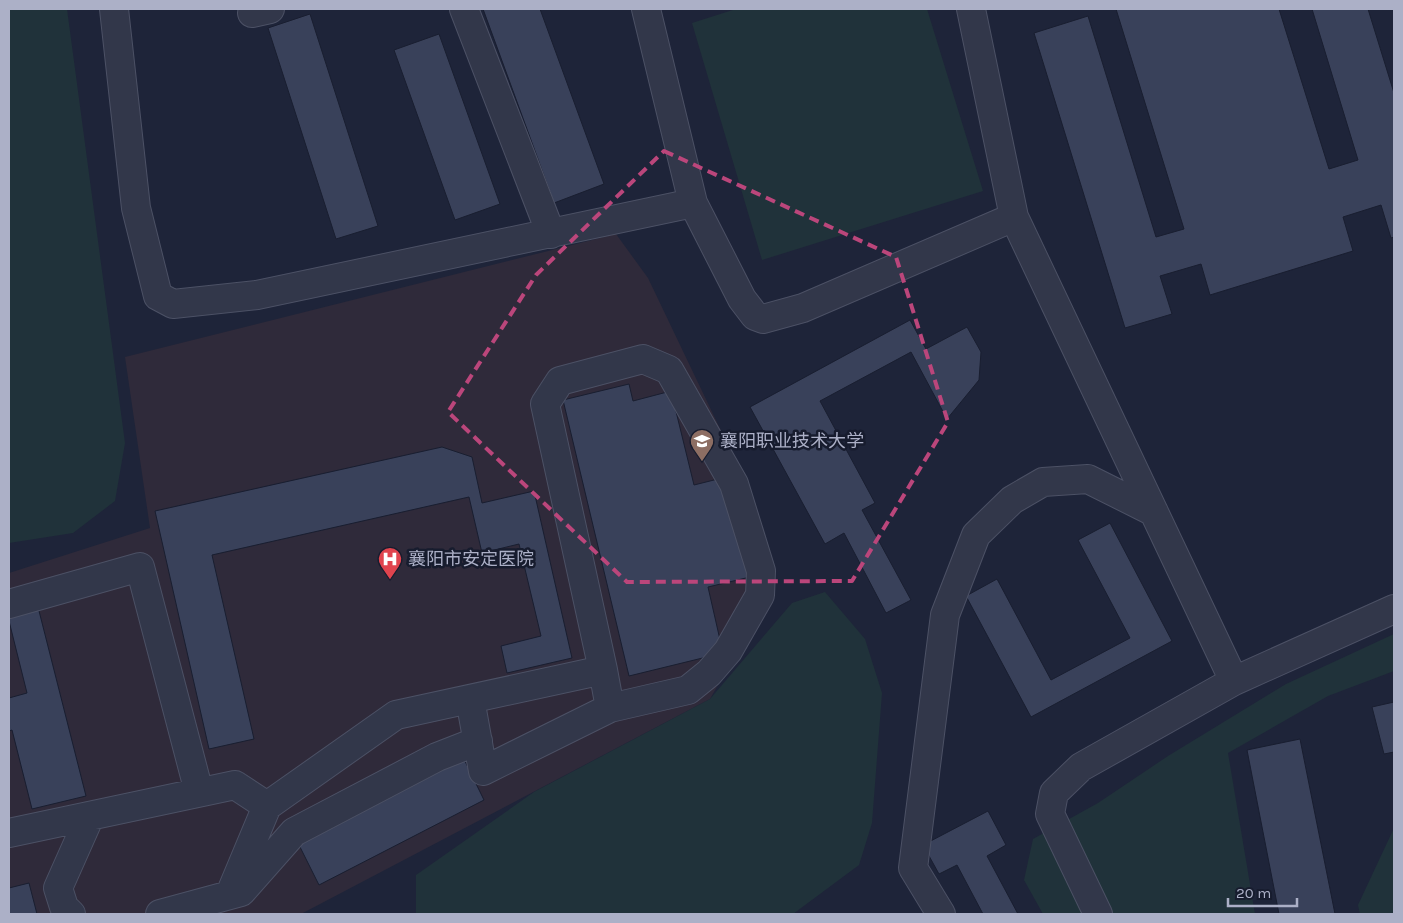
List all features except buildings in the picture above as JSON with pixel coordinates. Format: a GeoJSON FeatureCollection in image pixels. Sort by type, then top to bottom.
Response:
{"type":"FeatureCollection","features":[{"type":"Feature","properties":{"kind":"lane"},"geometry":{"type":"LineString","coordinates":[[114,9],[136,208],[158,296],[173,304],[257,295],[693,203]]}},
{"type":"Feature","properties":{"kind":"lane"},"geometry":{"type":"LineString","coordinates":[[464,9],[551,234]]}},
{"type":"Feature","properties":{"kind":"lane"},"geometry":{"type":"LineString","coordinates":[[646,9],[693,203],[742,299],[755,316],[763,319],[803,308],[1014,217]]}},
{"type":"Feature","properties":{"kind":"lane"},"geometry":{"type":"LineString","coordinates":[[971,9],[1014,217],[1234,681]]}},
{"type":"Feature","properties":{"kind":"lane"},"geometry":{"type":"LineString","coordinates":[[470,698],[483,772],[610,708],[688,690],[709,673],[728,651],[760,595],[761,570],[734,484],[669,370],[643,359],[560,381],[545,404],[610,708]]}},
{"type":"Feature","properties":{"kind":"lane"},"geometry":{"type":"LineString","coordinates":[[941,914],[913,868],[945,615],[976,535],[1012,500],[1043,482],[1088,479],[1154,512]]}},
{"type":"Feature","properties":{"kind":"lane"},"geometry":{"type":"LineString","coordinates":[[9,604],[140,567],[199,792]]}},
{"type":"Feature","properties":{"kind":"lane"},"geometry":{"type":"LineString","coordinates":[[1098,914],[1050,814],[1054,792],[1081,767],[1234,681],[1394,609]]}},
{"type":"Feature","properties":{"kind":"lane"},"geometry":{"type":"LineString","coordinates":[[229,895],[267,806],[396,715],[603,670]]}},
{"type":"Feature","properties":{"kind":"lane"},"geometry":{"type":"LineString","coordinates":[[160,914],[241,892],[294,832],[437,757],[478,741]]}},
{"type":"Feature","properties":{"kind":"lane"},"geometry":{"type":"LineString","coordinates":[[9,833],[235,784],[267,806]]}},
{"type":"Feature","properties":{"kind":"lane"},"geometry":{"type":"LineString","coordinates":[[71,914],[64,907],[58,888],[90,816]]}},
{"type":"Feature","properties":{"kind":"highlighted area"},"geometry":{"type":"Polygon","coordinates":[[[664,151],[896,257],[948,422],[852,581],[627,582],[448,412],[536,275],[664,151]]]}},
{"type":"Feature","properties":{"kind":"shaded area"},"geometry":{"type":"Polygon","coordinates":[[[9,9],[67,9],[125,443],[115,501],[73,533],[9,543],[9,9]]]}},
{"type":"Feature","properties":{"kind":"shaded area"},"geometry":{"type":"Polygon","coordinates":[[[736,9],[927,9],[983,191],[762,260],[692,23],[736,9]]]}},
{"type":"Feature","properties":{"kind":"shaded area","name":"襄阳市安定医院"},"geometry":{"type":"Polygon","coordinates":[[[616,234],[648,278],[735,460],[773,587],[710,699],[301,914],[9,914],[9,573],[150,528],[125,357],[616,234]]]}},
{"type":"Feature","properties":{"kind":"shaded area"},"geometry":{"type":"Polygon","coordinates":[[[825,592],[865,639],[882,693],[872,823],[859,865],[793,914],[416,914],[416,875],[534,792],[710,699],[792,603],[825,592]]]}},
{"type":"Feature","properties":{"kind":"shaded area"},"geometry":{"type":"Polygon","coordinates":[[[1394,634],[1394,671],[1328,696],[1228,753],[1255,914],[1043,914],[1024,880],[1033,839],[1098,803],[1168,756],[1286,684],[1394,634]]]}},
{"type":"Feature","properties":{"kind":"shaded area"},"geometry":{"type":"Polygon","coordinates":[[[1394,828],[1394,914],[1360,914],[1358,905],[1394,828]]]}},
{"type":"Feature","properties":{"kind":"place","name":"襄阳职业技术大学"},"geometry":{"type":"Point","coordinates":[702,462]}},
{"type":"Feature","properties":{"kind":"place","name":"襄阳市安定医院"},"geometry":{"type":"Point","coordinates":[390,580]}}]}
